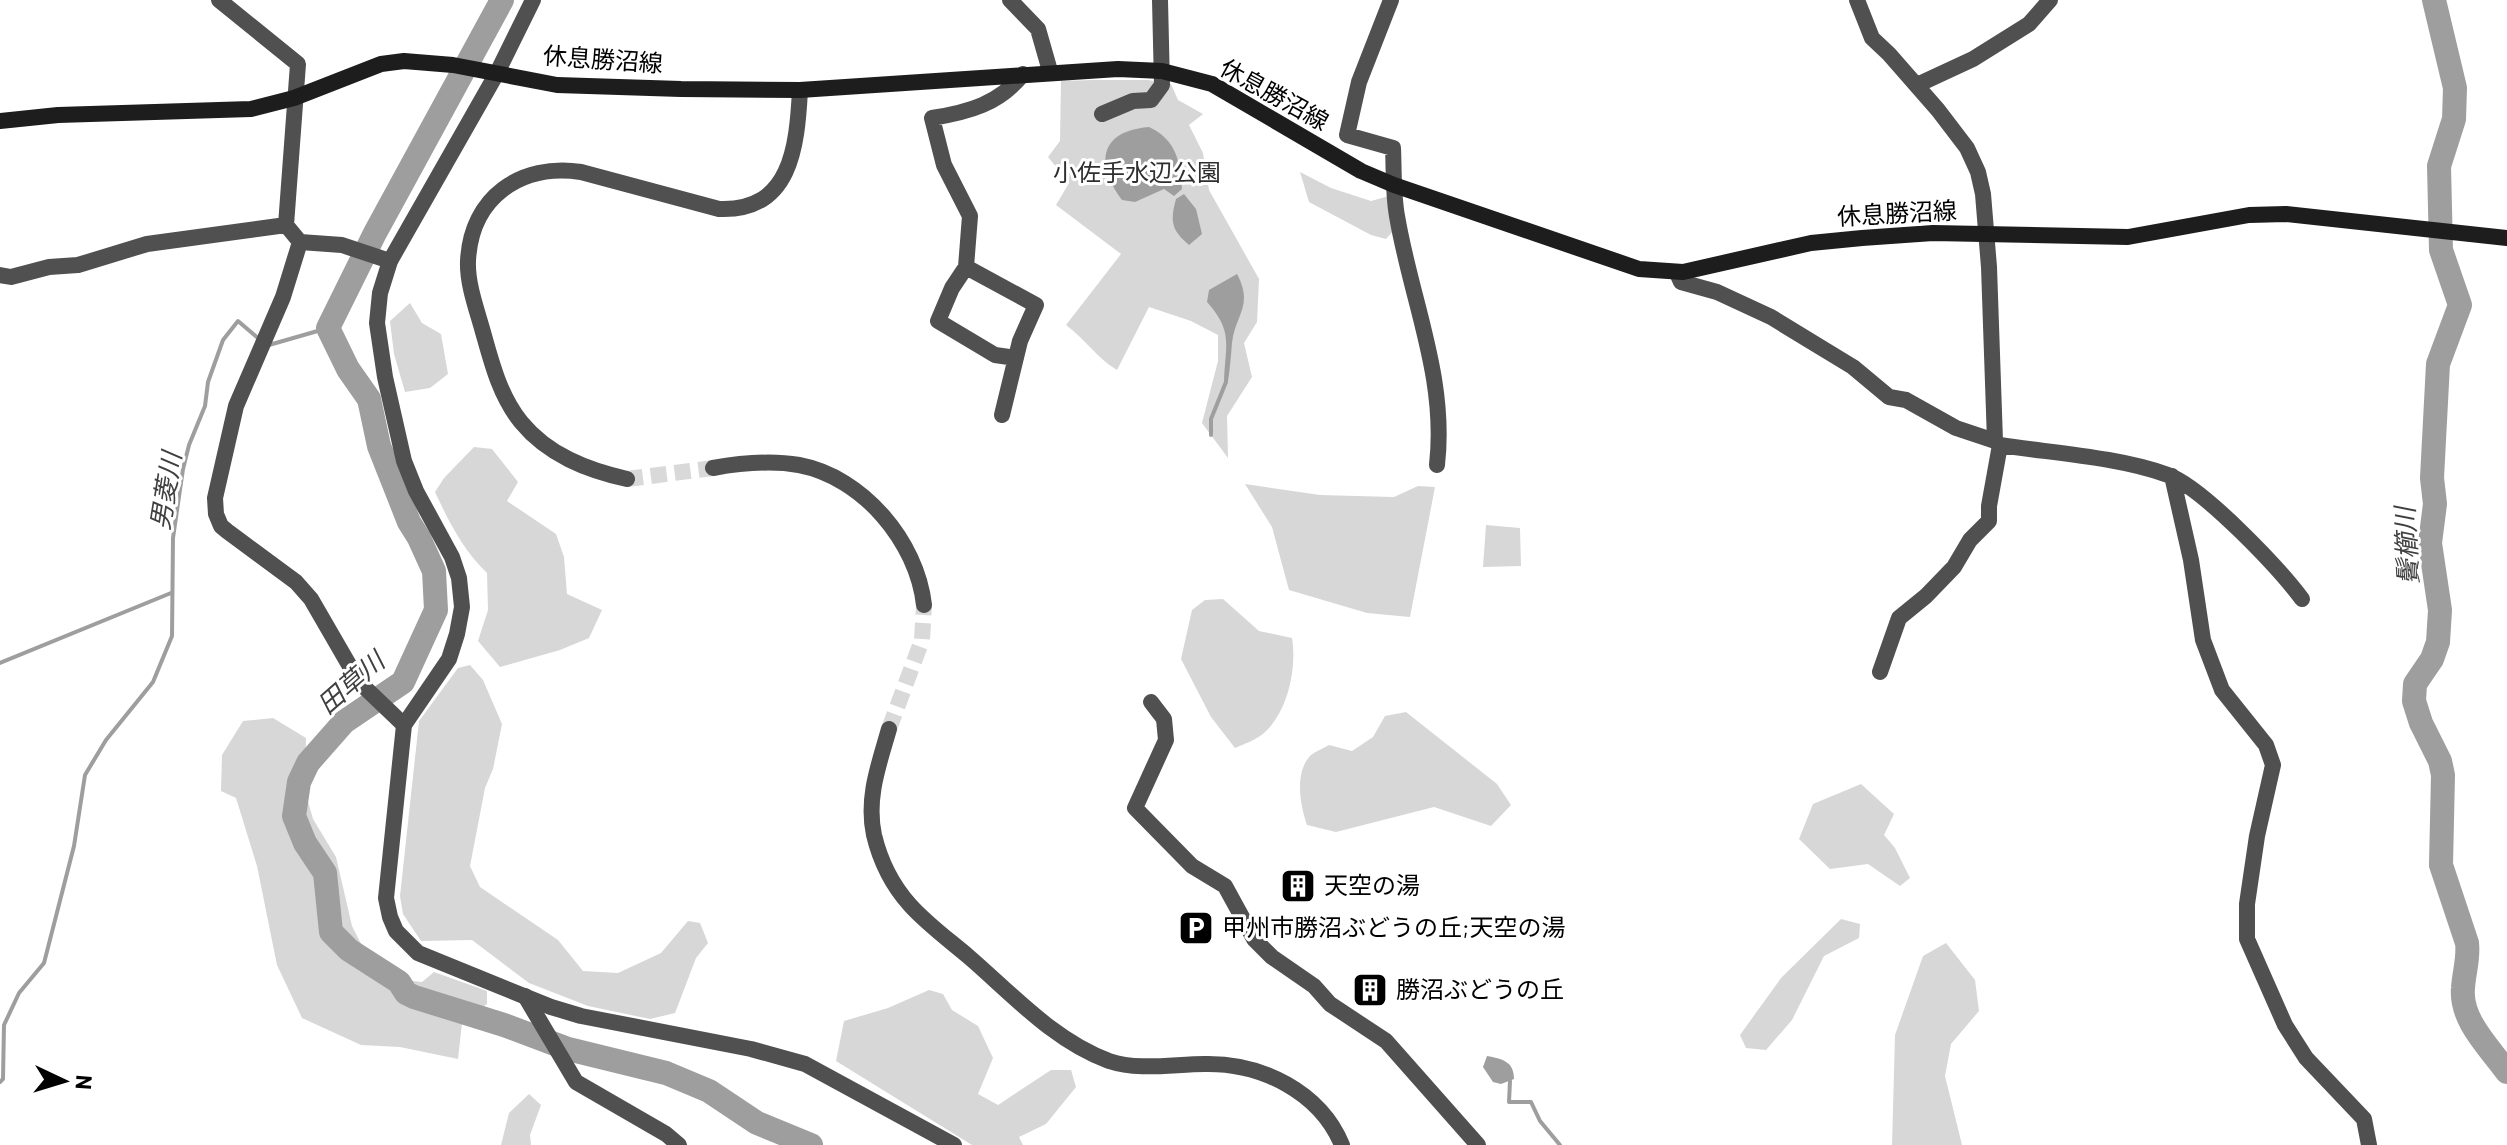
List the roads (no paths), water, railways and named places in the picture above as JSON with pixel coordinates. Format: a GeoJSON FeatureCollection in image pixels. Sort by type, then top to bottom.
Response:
{"type":"FeatureCollection","features":[{"type":"Feature","properties":{"kind":"main road","name":"休息勝沼線"},"geometry":{"type":"LineString","coordinates":[[0,121],[58,115],[243,110],[294,98],[381,64],[404,61],[453,65],[557,85],[614,88],[800,90],[1050,71],[1162,71],[1212,84],[1361,171],[1394,185],[1639,269],[1677,273],[1811,243],[1933,233],[2128,237],[2249,215],[2286,214],[2507,238]]}},
{"type":"Feature","properties":{"kind":"street"},"geometry":{"type":"LineString","coordinates":[[219,0],[298,64],[286,225],[300,242],[342,245],[390,261]]}},
{"type":"Feature","properties":{"kind":"street"},"geometry":{"type":"LineString","coordinates":[[533,0],[489,72],[390,261],[380,293],[377,323],[404,461],[416,491],[452,557],[459,578],[462,607],[449,659],[404,725],[386,898],[390,917],[396,931],[418,953],[581,1016],[751,1049],[805,1064],[954,1145]]}},
{"type":"Feature","properties":{"kind":"street"},"geometry":{"type":"LineString","coordinates":[[1010,0],[1038,29],[1050,71]]}},
{"type":"Feature","properties":{"kind":"street"},"geometry":{"type":"LineString","coordinates":[[1102,114],[1133,101],[1151,100],[1162,85],[1160,0]]}},
{"type":"Feature","properties":{"kind":"street"},"geometry":{"type":"LineString","coordinates":[[1391,0],[1359,82],[1347,135],[1393,148],[1396,213],[1435,374],[1440,437],[1437,465]]}},
{"type":"Feature","properties":{"kind":"street"},"geometry":{"type":"LineString","coordinates":[[1857,0],[1872,38],[1917,85],[1967,148],[1980,183],[1986,234],[1997,443],[1989,521],[1970,540],[1954,567],[1899,618],[1880,672]]}},
{"type":"Feature","properties":{"kind":"street"},"geometry":{"type":"LineString","coordinates":[[1917,85],[1973,59],[2029,24],[2050,0]]}},
{"type":"Feature","properties":{"kind":"street"},"geometry":{"type":"LineString","coordinates":[[1016,358],[995,355],[938,321],[952,288],[966,267],[970,216],[944,165],[932,118],[969,112],[1011,89],[1023,74]]}},
{"type":"Feature","properties":{"kind":"street"},"geometry":{"type":"LineString","coordinates":[[627,479],[599,473],[552,451],[521,421],[500,388],[469,272],[472,237],[479,217],[502,188],[522,176],[560,168],[719,209],[739,210],[752,206],[784,178],[796,135],[800,90]]}},
{"type":"Feature","properties":{"kind":"street"},"geometry":{"type":"LineString","coordinates":[[0,275],[11,277],[49,267],[78,265],[147,244],[286,225]]}},
{"type":"Feature","properties":{"kind":"street"},"geometry":{"type":"LineString","coordinates":[[300,242],[283,297],[236,406],[215,498],[216,514],[221,526],[287,573],[311,599],[359,682],[404,725]]}},
{"type":"Feature","properties":{"kind":"street"},"geometry":{"type":"LineString","coordinates":[[966,267],[1036,305],[1020,341],[1002,415]]}},
{"type":"Feature","properties":{"kind":"street"},"geometry":{"type":"LineString","coordinates":[[1677,273],[1681,282],[1717,292],[1789,327],[1853,367],[1889,397],[1906,400],[1956,428],[1997,443],[2141,467],[2172,476],[2215,507],[2283,574],[2302,599]]}},
{"type":"Feature","properties":{"kind":"street"},"geometry":{"type":"LineString","coordinates":[[713,468],[744,462],[793,464],[844,483],[892,527],[906,548],[922,585],[924,605]]}},
{"type":"Feature","properties":{"kind":"street"},"geometry":{"type":"LineString","coordinates":[[2172,476],[2191,560],[2203,640],[2222,690],[2266,745],[2273,765],[2257,836],[2247,904],[2247,939],[2285,1025],[2306,1058],[2364,1119],[2369,1145]]}},
{"type":"Feature","properties":{"kind":"street"},"geometry":{"type":"LineString","coordinates":[[1151,702],[1164,719],[1166,740],[1135,808],[1192,866],[1225,886],[1254,939],[1272,957],[1314,986],[1330,1004],[1386,1041],[1478,1145]]}},
{"type":"Feature","properties":{"kind":"street"},"geometry":{"type":"LineString","coordinates":[[889,729],[872,789],[871,815],[883,863],[910,905],[1046,1024],[1088,1053],[1135,1066],[1232,1065],[1279,1080],[1317,1105],[1342,1145]]}},
{"type":"Feature","properties":{"kind":"street"},"geometry":{"type":"LineString","coordinates":[[525,996],[576,1082],[666,1134],[679,1145]]}},
{"type":"Feature","properties":{"kind":"waterway","name":"田草川"},"geometry":{"type":"LineString","coordinates":[[502,0],[375,233],[328,328],[348,369],[369,399],[379,446],[409,522],[434,571],[436,610],[403,682],[344,722],[308,763],[299,782],[294,816],[305,843],[325,873],[331,932],[349,950],[399,982],[406,993],[568,1049],[666,1073],[709,1091],[757,1123],[811,1145]]}},
{"type":"Feature","properties":{"kind":"waterway","name":"鬢櫛川"},"geometry":{"type":"LineString","coordinates":[[2434,0],[2455,88],[2454,119],[2439,166],[2441,250],[2460,305],[2438,364],[2432,478],[2435,504],[2430,543],[2440,610],[2438,642],[2432,659],[2415,684],[2414,701],[2443,775],[2441,865],[2467,943],[2463,1000],[2477,1033],[2507,1072]]}},
{"type":"Feature","properties":{"kind":"waterway"},"geometry":{"type":"LineString","coordinates":[[0,1082],[3,1079],[4,1025],[19,993],[44,963],[74,846],[85,775],[106,740],[153,682],[172,636],[173,538],[183,469],[205,406],[208,382],[223,340],[238,321],[259,339]]}},
{"type":"Feature","properties":{"kind":"waterway","name":"男菱川"},"geometry":{"type":"LineString","coordinates":[[269,345],[328,328]]}},
{"type":"Feature","properties":{"kind":"waterway"},"geometry":{"type":"LineString","coordinates":[[1211,435],[1211,419],[1226,382]]}},
{"type":"Feature","properties":{"kind":"waterway","name":"男菱川"},"geometry":{"type":"LineString","coordinates":[[0,663],[171,593]]}},
{"type":"Feature","properties":{"kind":"waterway"},"geometry":{"type":"LineString","coordinates":[[1510,1081],[1509,1102],[1531,1102],[1540,1121],[1560,1145]]}},
{"type":"Feature","properties":{"kind":"tunnel"},"geometry":{"type":"LineString","coordinates":[[627,479],[713,468]]}},
{"type":"Feature","properties":{"kind":"tunnel"},"geometry":{"type":"LineString","coordinates":[[889,729],[922,640],[924,605]]}},
{"type":"Feature","properties":{"kind":"place","name":"天空の湯"},"geometry":{"type":"Point","coordinates":[1298,886]}},
{"type":"Feature","properties":{"kind":"place","name":"甲州市勝沼ぶどうの丘;天空の湯"},"geometry":{"type":"Point","coordinates":[1196,928]}},
{"type":"Feature","properties":{"kind":"place","name":"勝沼ぶどうの丘"},"geometry":{"type":"Point","coordinates":[1370,990]}},
{"type":"Feature","properties":{"kind":"park label","name":"小佐手水辺公園"},"geometry":{"type":"Point","coordinates":[1137,173]}}]}
